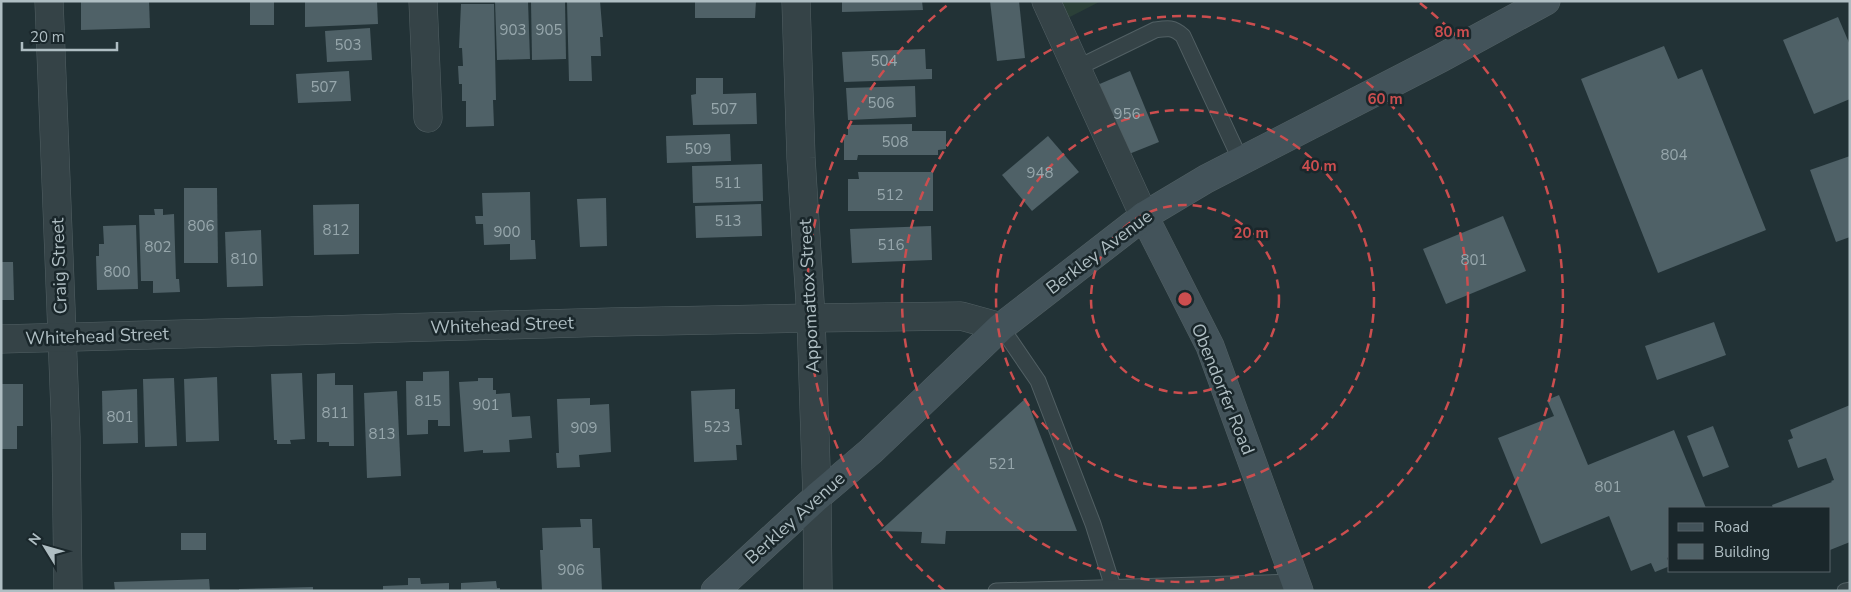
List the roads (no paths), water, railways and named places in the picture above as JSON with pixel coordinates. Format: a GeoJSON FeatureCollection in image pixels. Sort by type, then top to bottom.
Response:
{"type":"FeatureCollection","features":[{"type":"Feature","properties":{"kind":"street","name":"Craig Street"},"geometry":{"type":"LineString","coordinates":[[49,1],[66,437],[68,591]]}},
{"type":"Feature","properties":{"kind":"street"},"geometry":{"type":"LineString","coordinates":[[424,1],[428,118]]}},
{"type":"Feature","properties":{"kind":"street","name":"Appomattox Street"},"geometry":{"type":"LineString","coordinates":[[796,1],[801,158],[811,318],[818,591]]}},
{"type":"Feature","properties":{"kind":"street","name":"Obendorfer Road"},"geometry":{"type":"LineString","coordinates":[[1046,1],[1144,216],[1210,346],[1298,586]]}},
{"type":"Feature","properties":{"kind":"street","name":"Berkley Avenue"},"geometry":{"type":"LineString","coordinates":[[715,591],[817,497],[871,451],[1001,326],[1144,216],[1206,179],[1441,58],[1546,1]]}},
{"type":"Feature","properties":{"kind":"street","name":"Whitehead Street"},"geometry":{"type":"LineString","coordinates":[[1,339],[612,322],[961,316],[1001,326]]}},
{"type":"Feature","properties":{"kind":"lane"},"geometry":{"type":"LineString","coordinates":[[1077,68],[1155,30],[1167,28],[1177,30],[1183,36],[1241,161]]}},
{"type":"Feature","properties":{"kind":"lane"},"geometry":{"type":"LineString","coordinates":[[1001,326],[1038,381],[1093,524],[1113,587]]}},
{"type":"Feature","properties":{"kind":"lane"},"geometry":{"type":"LineString","coordinates":[[996,591],[1113,587],[1298,586]]}},
{"type":"Feature","properties":{"kind":"lane"},"geometry":{"type":"LineString","coordinates":[[1846,591],[1850,590]]}}]}
